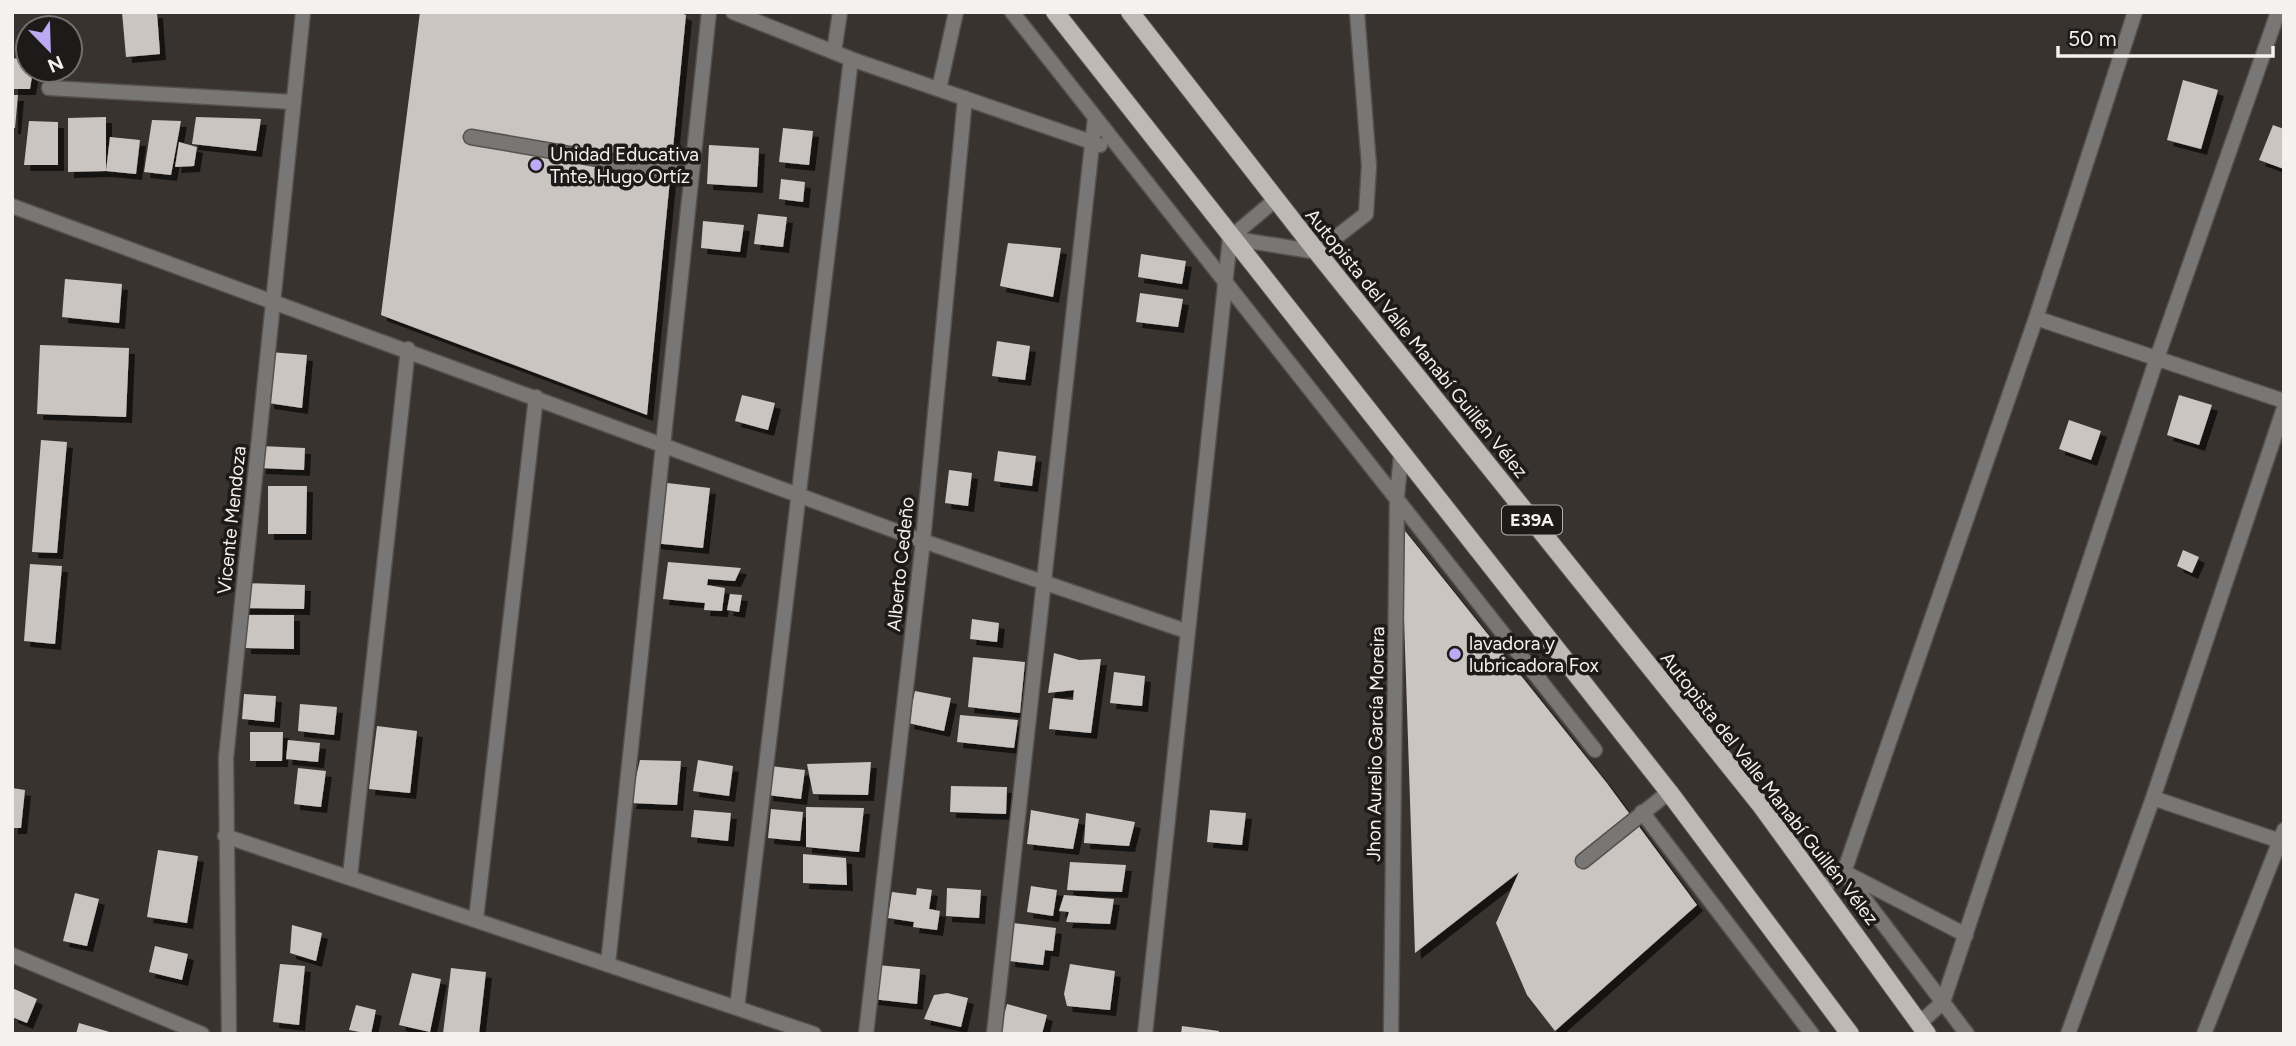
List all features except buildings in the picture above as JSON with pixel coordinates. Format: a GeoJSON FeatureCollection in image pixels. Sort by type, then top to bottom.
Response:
{"type":"FeatureCollection","features":[{"type":"Feature","properties":{"kind":"main road"},"geometry":{"type":"LineString","coordinates":[[1055,12],[1401,456],[1669,792],[1847,1031]]}},
{"type":"Feature","properties":{"kind":"main road","name":"Autopista del Valle Manabí Guillén Vélez"},"geometry":{"type":"LineString","coordinates":[[1130,12],[1275,200],[1760,804],[1823,887],[1923,1028]]}},
{"type":"Feature","properties":{"kind":"street","name":"Vicente Mendoza"},"geometry":{"type":"LineString","coordinates":[[229,1034],[226,758],[303,12]]}},
{"type":"Feature","properties":{"kind":"street"},"geometry":{"type":"LineString","coordinates":[[608,964],[709,12]]}},
{"type":"Feature","properties":{"kind":"street"},"geometry":{"type":"LineString","coordinates":[[733,12],[851,59],[1121,151]]}},
{"type":"Feature","properties":{"kind":"street"},"geometry":{"type":"LineString","coordinates":[[834,52],[840,12]]}},
{"type":"Feature","properties":{"kind":"street"},"geometry":{"type":"LineString","coordinates":[[939,89],[956,12]]}},
{"type":"Feature","properties":{"kind":"street"},"geometry":{"type":"LineString","coordinates":[[1012,12],[1595,750]]}},
{"type":"Feature","properties":{"kind":"street"},"geometry":{"type":"LineString","coordinates":[[1230,238],[1317,252],[1366,214],[1368,166],[1357,12]]}},
{"type":"Feature","properties":{"kind":"street"},"geometry":{"type":"LineString","coordinates":[[1823,887],[1844,872],[2036,318],[2135,12]]}},
{"type":"Feature","properties":{"kind":"street"},"geometry":{"type":"LineString","coordinates":[[1923,1028],[1943,1002],[2157,358],[2278,12]]}},
{"type":"Feature","properties":{"kind":"street"},"geometry":{"type":"LineString","coordinates":[[737,1008],[782,642],[796,494],[851,59]]}},
{"type":"Feature","properties":{"kind":"street"},"geometry":{"type":"LineString","coordinates":[[49,88],[294,102]]}},
{"type":"Feature","properties":{"kind":"street","name":"Alberto Cedeño"},"geometry":{"type":"LineString","coordinates":[[866,1034],[923,541],[965,98]]}},
{"type":"Feature","properties":{"kind":"street"},"geometry":{"type":"LineString","coordinates":[[995,1034],[1095,118]]}},
{"type":"Feature","properties":{"kind":"street"},"geometry":{"type":"LineString","coordinates":[[471,137],[691,175]]}},
{"type":"Feature","properties":{"kind":"street"},"geometry":{"type":"LineString","coordinates":[[1145,1034],[1230,238],[1275,200]]}},
{"type":"Feature","properties":{"kind":"street"},"geometry":{"type":"LineString","coordinates":[[12,206],[408,349],[923,541],[1186,631]]}},
{"type":"Feature","properties":{"kind":"street"},"geometry":{"type":"LineString","coordinates":[[2036,318],[2284,401]]}},
{"type":"Feature","properties":{"kind":"street"},"geometry":{"type":"LineString","coordinates":[[350,876],[408,349]]}},
{"type":"Feature","properties":{"kind":"street"},"geometry":{"type":"LineString","coordinates":[[476,919],[536,397]]}},
{"type":"Feature","properties":{"kind":"street"},"geometry":{"type":"LineString","coordinates":[[2068,1034],[2153,798],[2284,408]]}},
{"type":"Feature","properties":{"kind":"street","name":"Jhon Aurelio García Moreira"},"geometry":{"type":"LineString","coordinates":[[1391,1034],[1396,496],[1401,456]]}},
{"type":"Feature","properties":{"kind":"street"},"geometry":{"type":"LineString","coordinates":[[1583,861],[1669,792]]}},
{"type":"Feature","properties":{"kind":"street"},"geometry":{"type":"LineString","coordinates":[[2153,798],[2282,835],[2204,1034]]}},
{"type":"Feature","properties":{"kind":"street"},"geometry":{"type":"LineString","coordinates":[[1642,812],[1812,1034]]}},
{"type":"Feature","properties":{"kind":"street"},"geometry":{"type":"LineString","coordinates":[[225,835],[814,1034]]}},
{"type":"Feature","properties":{"kind":"street"},"geometry":{"type":"LineString","coordinates":[[1844,872],[1966,935]]}},
{"type":"Feature","properties":{"kind":"street"},"geometry":{"type":"LineString","coordinates":[[1844,872],[1967,1034]]}},
{"type":"Feature","properties":{"kind":"street"},"geometry":{"type":"LineString","coordinates":[[12,955],[202,1034]]}},
{"type":"Feature","properties":{"kind":"place","name":"Unidad Educativa Tnte. Hugo Ortíz"},"geometry":{"type":"Point","coordinates":[536,165]}},
{"type":"Feature","properties":{"kind":"place","name":"lavadora y lubricadora Fox"},"geometry":{"type":"Point","coordinates":[1455,654]}}]}
